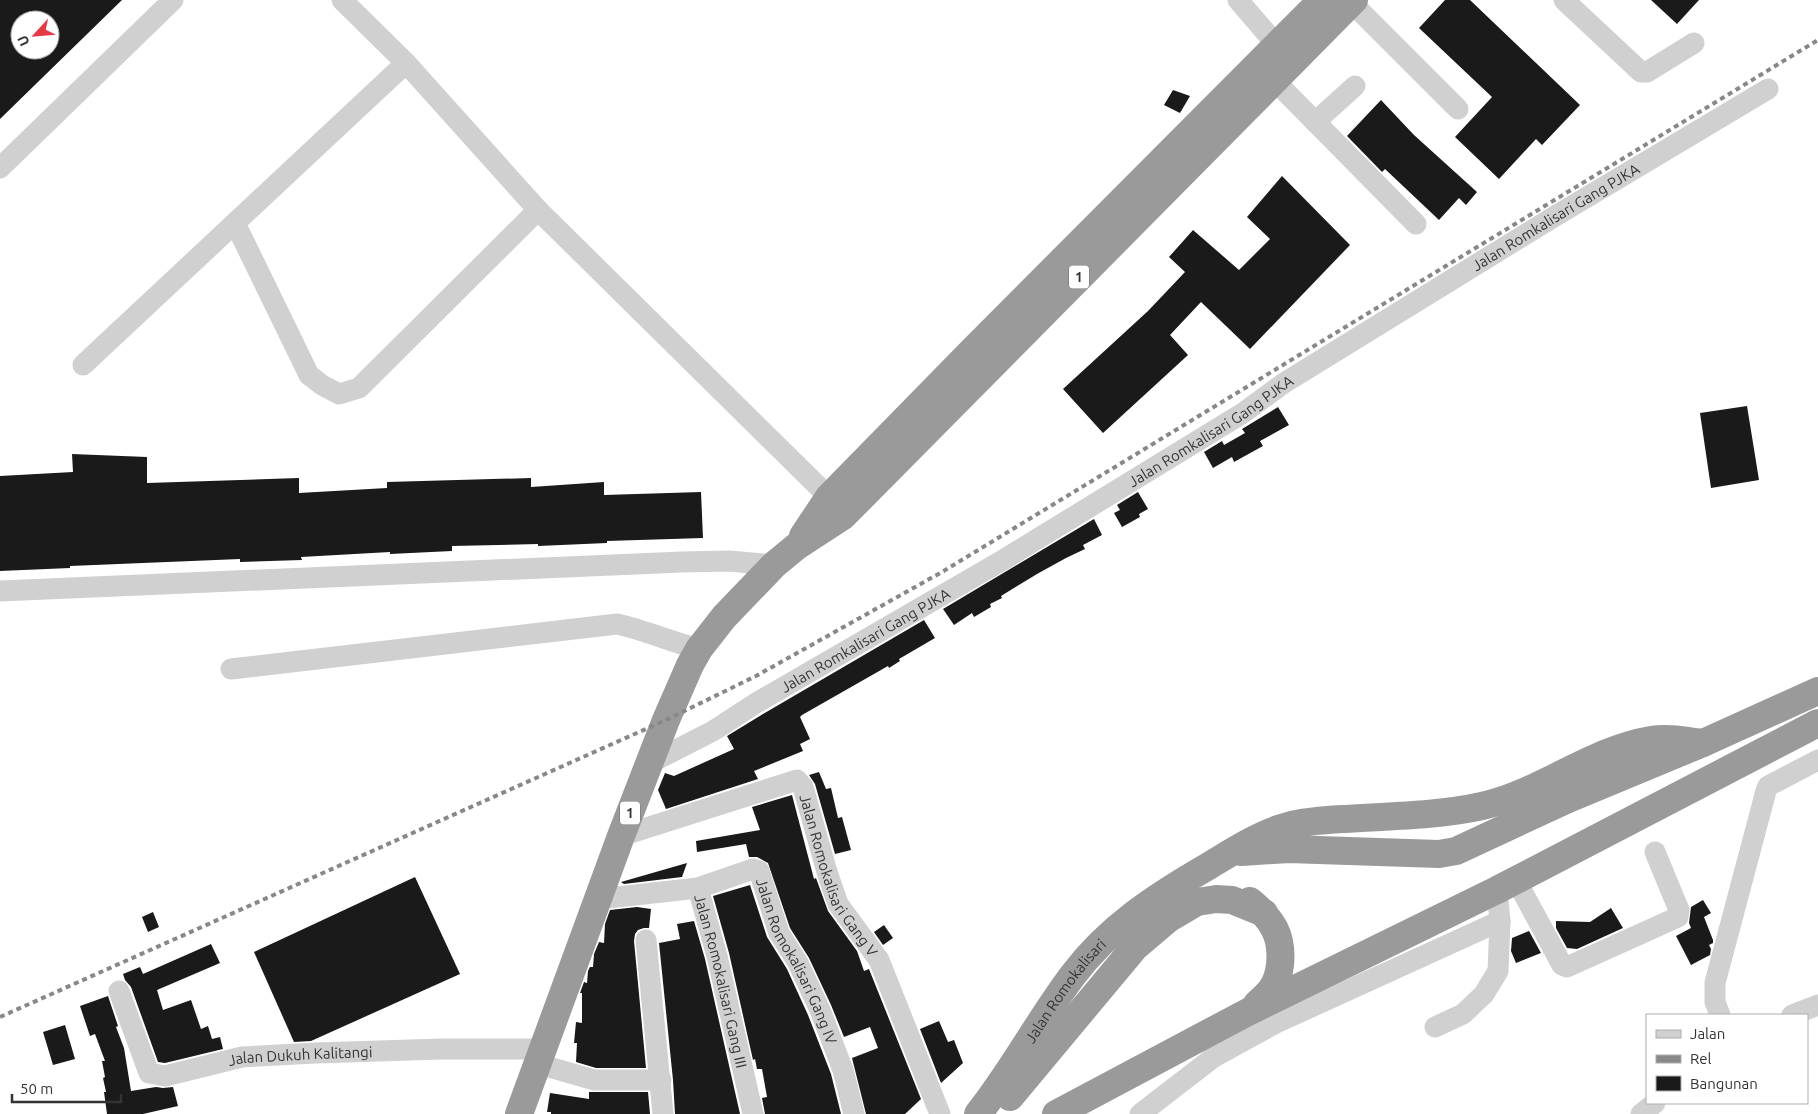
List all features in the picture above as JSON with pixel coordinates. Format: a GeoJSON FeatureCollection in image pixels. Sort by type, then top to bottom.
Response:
{"type":"FeatureCollection","features":[{"type":"Feature","properties":{"kind":"highway","name":"1"},"geometry":{"type":"LineString","coordinates":[[1275,63],[1322,0]]}},
{"type":"Feature","properties":{"kind":"highway","name":"1"},"geometry":{"type":"LineString","coordinates":[[519,1114],[621,836],[666,720],[699,650],[724,617],[774,565],[797,546],[1275,63],[1352,1]]}},
{"type":"Feature","properties":{"kind":"highway"},"geometry":{"type":"LineString","coordinates":[[1233,853],[1271,849],[1439,854],[1456,851],[1568,799],[1703,743],[1818,691]]}},
{"type":"Feature","properties":{"kind":"highway"},"geometry":{"type":"LineString","coordinates":[[1056,1114],[1248,1012],[1507,885],[1818,723]]}},
{"type":"Feature","properties":{"kind":"highway","name":"Jalan Romokalisari"},"geometry":{"type":"LineString","coordinates":[[978,1114],[995,1092],[1074,974],[1101,944],[1144,906],[1262,834],[1289,826],[1323,820],[1435,812],[1482,806],[1511,797],[1618,749],[1663,738],[1703,743]]}},
{"type":"Feature","properties":{"kind":"highway"},"geometry":{"type":"LineString","coordinates":[[1173,887],[1197,886],[1229,890],[1249,900],[1264,913],[1276,929],[1281,951],[1279,975],[1271,991],[1248,1012]]}},
{"type":"Feature","properties":{"kind":"highway"},"geometry":{"type":"LineString","coordinates":[[994,1114],[1135,946],[1168,919],[1197,902],[1216,899],[1232,900],[1264,913]]}},
{"type":"Feature","properties":{"kind":"street"},"geometry":{"type":"LineString","coordinates":[[0,168],[173,0]]}},
{"type":"Feature","properties":{"kind":"street"},"geometry":{"type":"LineString","coordinates":[[342,0],[406,63],[538,210],[836,506]]}},
{"type":"Feature","properties":{"kind":"street"},"geometry":{"type":"LineString","coordinates":[[1238,0],[1275,63],[1315,122],[1416,224]]}},
{"type":"Feature","properties":{"kind":"street"},"geometry":{"type":"LineString","coordinates":[[1564,0],[1641,72],[1647,72],[1694,43]]}},
{"type":"Feature","properties":{"kind":"street"},"geometry":{"type":"LineString","coordinates":[[1352,1],[1458,109]]}},
{"type":"Feature","properties":{"kind":"street"},"geometry":{"type":"LineString","coordinates":[[83,365],[406,63]]}},
{"type":"Feature","properties":{"kind":"street"},"geometry":{"type":"LineString","coordinates":[[1315,122],[1355,86]]}},
{"type":"Feature","properties":{"kind":"street","name":"Jalan Romkalisari Gang PJKA"},"geometry":{"type":"LineString","coordinates":[[650,763],[713,731],[756,703],[1003,560],[1243,413],[1284,382],[1552,218],[1768,89]]}},
{"type":"Feature","properties":{"kind":"street"},"geometry":{"type":"LineString","coordinates":[[235,223],[309,376],[339,394],[360,388],[538,210]]}},
{"type":"Feature","properties":{"kind":"street"},"geometry":{"type":"LineString","coordinates":[[0,591],[682,562],[729,561],[774,565]]}},
{"type":"Feature","properties":{"kind":"street"},"geometry":{"type":"LineString","coordinates":[[231,669],[616,624],[643,630],[677,644],[699,650]]}},
{"type":"Feature","properties":{"kind":"street"},"geometry":{"type":"LineString","coordinates":[[1720,1014],[1715,1002],[1715,983],[1766,790],[1768,786],[1818,760]]}},
{"type":"Feature","properties":{"kind":"street","name":"Jalan Romokalisari Gang V"},"geometry":{"type":"LineString","coordinates":[[621,836],[797,780],[803,787],[838,904],[879,960],[940,1114]]}},
{"type":"Feature","properties":{"kind":"street"},"geometry":{"type":"LineString","coordinates":[[1507,885],[1562,965],[1567,967],[1678,917],[1680,910],[1655,852]]}},
{"type":"Feature","properties":{"kind":"street","name":"Jalan Romokalisari Gang IV"},"geometry":{"type":"LineString","coordinates":[[698,888],[753,869],[759,871],[779,933],[798,963],[820,1010],[843,1070],[854,1114]]}},
{"type":"Feature","properties":{"kind":"street"},"geometry":{"type":"LineString","coordinates":[[1435,1027],[1463,1014],[1484,994],[1498,972],[1500,921],[1507,885]]}},
{"type":"Feature","properties":{"kind":"street","name":"Jalan Romokalisari Gang III"},"geometry":{"type":"LineString","coordinates":[[599,899],[698,888],[717,956],[753,1114]]}},
{"type":"Feature","properties":{"kind":"street"},"geometry":{"type":"LineString","coordinates":[[1140,1114],[1214,1058],[1276,1023],[1500,921]]}},
{"type":"Feature","properties":{"kind":"street"},"geometry":{"type":"LineString","coordinates":[[646,940],[663,1114]]}},
{"type":"Feature","properties":{"kind":"street","name":"Jalan Dukuh Kalitangi"},"geometry":{"type":"LineString","coordinates":[[120,991],[149,1073],[155,1075],[164,1076],[242,1057],[316,1053],[440,1049],[540,1055]]}},
{"type":"Feature","properties":{"kind":"street"},"geometry":{"type":"LineString","coordinates":[[1795,1014],[1818,1005]]}},
{"type":"Feature","properties":{"kind":"street"},"geometry":{"type":"LineString","coordinates":[[540,1055],[549,1066],[594,1080],[661,1080]]}},
{"type":"Feature","properties":{"kind":"street"},"geometry":{"type":"LineString","coordinates":[[1641,1114],[1654,1104]]}},
{"type":"Feature","properties":{"kind":"building"},"geometry":{"type":"Polygon","coordinates":[[[0,0],[122,0],[0,119],[0,0]]]}},
{"type":"Feature","properties":{"kind":"building"},"geometry":{"type":"Polygon","coordinates":[[[1445,0],[1470,0],[1580,105],[1542,145],[1536,139],[1499,179],[1455,137],[1492,97],[1419,28],[1445,0]]]}},
{"type":"Feature","properties":{"kind":"building"},"geometry":{"type":"Polygon","coordinates":[[[1651,0],[1699,0],[1677,24],[1651,0]]]}},
{"type":"Feature","properties":{"kind":"building"},"geometry":{"type":"Polygon","coordinates":[[[1173,90],[1190,96],[1180,113],[1164,105],[1173,90]]]}},
{"type":"Feature","properties":{"kind":"building"},"geometry":{"type":"Polygon","coordinates":[[[1381,100],[1414,135],[1477,192],[1466,205],[1459,198],[1439,220],[1385,169],[1382,172],[1347,136],[1381,100]]]}},
{"type":"Feature","properties":{"kind":"building"},"geometry":{"type":"Polygon","coordinates":[[[1282,176],[1350,245],[1250,349],[1201,302],[1170,335],[1188,355],[1103,433],[1063,389],[1148,311],[1185,272],[1169,257],[1193,230],[1239,270],[1270,239],[1247,217],[1282,176]]]}},
{"type":"Feature","properties":{"kind":"building"},"geometry":{"type":"Polygon","coordinates":[[[1747,406],[1759,480],[1711,488],[1700,413],[1747,406]]]}},
{"type":"Feature","properties":{"kind":"building"},"geometry":{"type":"Polygon","coordinates":[[[1278,407],[1289,425],[1260,441],[1263,446],[1234,462],[1232,457],[1213,468],[1204,452],[1222,441],[1224,445],[1245,433],[1242,429],[1278,407]]]}},
{"type":"Feature","properties":{"kind":"building"},"geometry":{"type":"Polygon","coordinates":[[[72,454],[147,457],[147,483],[299,478],[299,493],[387,488],[387,482],[531,478],[531,487],[604,482],[604,495],[701,492],[703,538],[607,541],[607,543],[538,546],[538,544],[452,546],[452,551],[301,557],[302,560],[240,562],[240,559],[0,571],[0,476],[73,472],[72,454]]]}},
{"type":"Feature","properties":{"kind":"building"},"geometry":{"type":"Polygon","coordinates":[[[1138,492],[1148,509],[1139,514],[1140,517],[1122,527],[1114,513],[1120,510],[1117,505],[1138,492]]]}},
{"type":"Feature","properties":{"kind":"building"},"geometry":{"type":"Polygon","coordinates":[[[1094,519],[1102,535],[1083,545],[1085,549],[1037,574],[1001,596],[1002,598],[990,604],[991,607],[974,617],[972,613],[954,625],[943,609],[1094,519]]]}},
{"type":"Feature","properties":{"kind":"building"},"geometry":{"type":"Polygon","coordinates":[[[924,620],[935,638],[899,659],[900,661],[889,668],[888,666],[800,717],[810,739],[800,744],[803,751],[754,771],[758,779],[666,809],[658,790],[665,773],[674,776],[734,749],[727,736],[924,620]]]}},
{"type":"Feature","properties":{"kind":"building"},"geometry":{"type":"Polygon","coordinates":[[[819,772],[826,789],[831,788],[838,818],[842,817],[851,850],[835,854],[815,784],[809,775],[819,772]]]}},
{"type":"Feature","properties":{"kind":"building"},"geometry":{"type":"Polygon","coordinates":[[[792,795],[814,879],[816,878],[828,911],[857,951],[864,971],[869,969],[921,1099],[905,1114],[866,1114],[852,1058],[878,1048],[870,1027],[844,1037],[809,958],[790,928],[768,863],[757,857],[749,857],[746,844],[697,852],[696,841],[760,830],[752,807],[792,795]]]}},
{"type":"Feature","properties":{"kind":"building"},"geometry":{"type":"Polygon","coordinates":[[[687,863],[682,877],[624,884],[621,882],[687,863]]]}},
{"type":"Feature","properties":{"kind":"building"},"geometry":{"type":"Polygon","coordinates":[[[415,877],[460,974],[311,1041],[294,1042],[254,952],[415,877]]]}},
{"type":"Feature","properties":{"kind":"building"},"geometry":{"type":"Polygon","coordinates":[[[750,885],[767,937],[787,969],[808,1015],[831,1074],[841,1114],[765,1114],[762,1098],[767,1097],[762,1069],[757,1069],[755,1059],[753,1060],[729,953],[713,896],[750,885]]]}},
{"type":"Feature","properties":{"kind":"building"},"geometry":{"type":"Polygon","coordinates":[[[1703,900],[1711,913],[1704,917],[1713,943],[1709,945],[1711,949],[1710,955],[1691,965],[1676,936],[1691,928],[1689,923],[1691,907],[1703,900]]]}},
{"type":"Feature","properties":{"kind":"building"},"geometry":{"type":"Polygon","coordinates":[[[637,907],[651,909],[649,928],[638,930],[634,941],[646,1068],[596,1068],[576,1062],[577,1043],[574,1043],[576,1022],[582,1023],[582,993],[580,993],[584,982],[587,983],[590,967],[593,967],[594,954],[599,942],[604,943],[605,924],[610,910],[637,907]]]}},
{"type":"Feature","properties":{"kind":"building"},"geometry":{"type":"Polygon","coordinates":[[[1611,908],[1623,928],[1577,949],[1567,948],[1556,928],[1556,921],[1590,922],[1611,908]]]}},
{"type":"Feature","properties":{"kind":"building"},"geometry":{"type":"Polygon","coordinates":[[[153,912],[159,927],[148,932],[142,917],[153,912]]]}},
{"type":"Feature","properties":{"kind":"building"},"geometry":{"type":"Polygon","coordinates":[[[694,921],[705,959],[740,1114],[675,1114],[659,943],[680,939],[677,924],[694,921]]]}},
{"type":"Feature","properties":{"kind":"building"},"geometry":{"type":"Polygon","coordinates":[[[884,925],[893,938],[883,945],[874,932],[884,925]]]}},
{"type":"Feature","properties":{"kind":"building"},"geometry":{"type":"Polygon","coordinates":[[[1529,931],[1541,953],[1516,963],[1511,951],[1512,938],[1529,931]]]}},
{"type":"Feature","properties":{"kind":"building"},"geometry":{"type":"Polygon","coordinates":[[[211,944],[220,963],[157,990],[163,1010],[191,1000],[201,1029],[208,1026],[212,1039],[220,1037],[223,1049],[165,1063],[158,1062],[131,987],[123,974],[140,967],[143,974],[211,944]]]}},
{"type":"Feature","properties":{"kind":"building"},"geometry":{"type":"Polygon","coordinates":[[[108,996],[124,1048],[131,1091],[156,1087],[173,1087],[178,1106],[143,1114],[107,1114],[102,1061],[105,1061],[95,1034],[90,1036],[80,1006],[108,996]]]}},
{"type":"Feature","properties":{"kind":"building"},"geometry":{"type":"Polygon","coordinates":[[[939,1021],[948,1042],[954,1040],[963,1063],[941,1083],[920,1029],[939,1021]]]}},
{"type":"Feature","properties":{"kind":"building"},"geometry":{"type":"Polygon","coordinates":[[[65,1025],[75,1059],[53,1065],[43,1032],[65,1025]]]}},
{"type":"Feature","properties":{"kind":"building"},"geometry":{"type":"Polygon","coordinates":[[[589,1092],[648,1092],[650,1114],[551,1114],[551,1112],[547,1112],[550,1093],[589,1099],[589,1092]]]}},
{"type":"Feature","properties":{"kind":"railway"},"geometry":{"type":"LineString","coordinates":[[0,1017],[666,720],[756,676],[942,572],[1818,40]]}}]}
